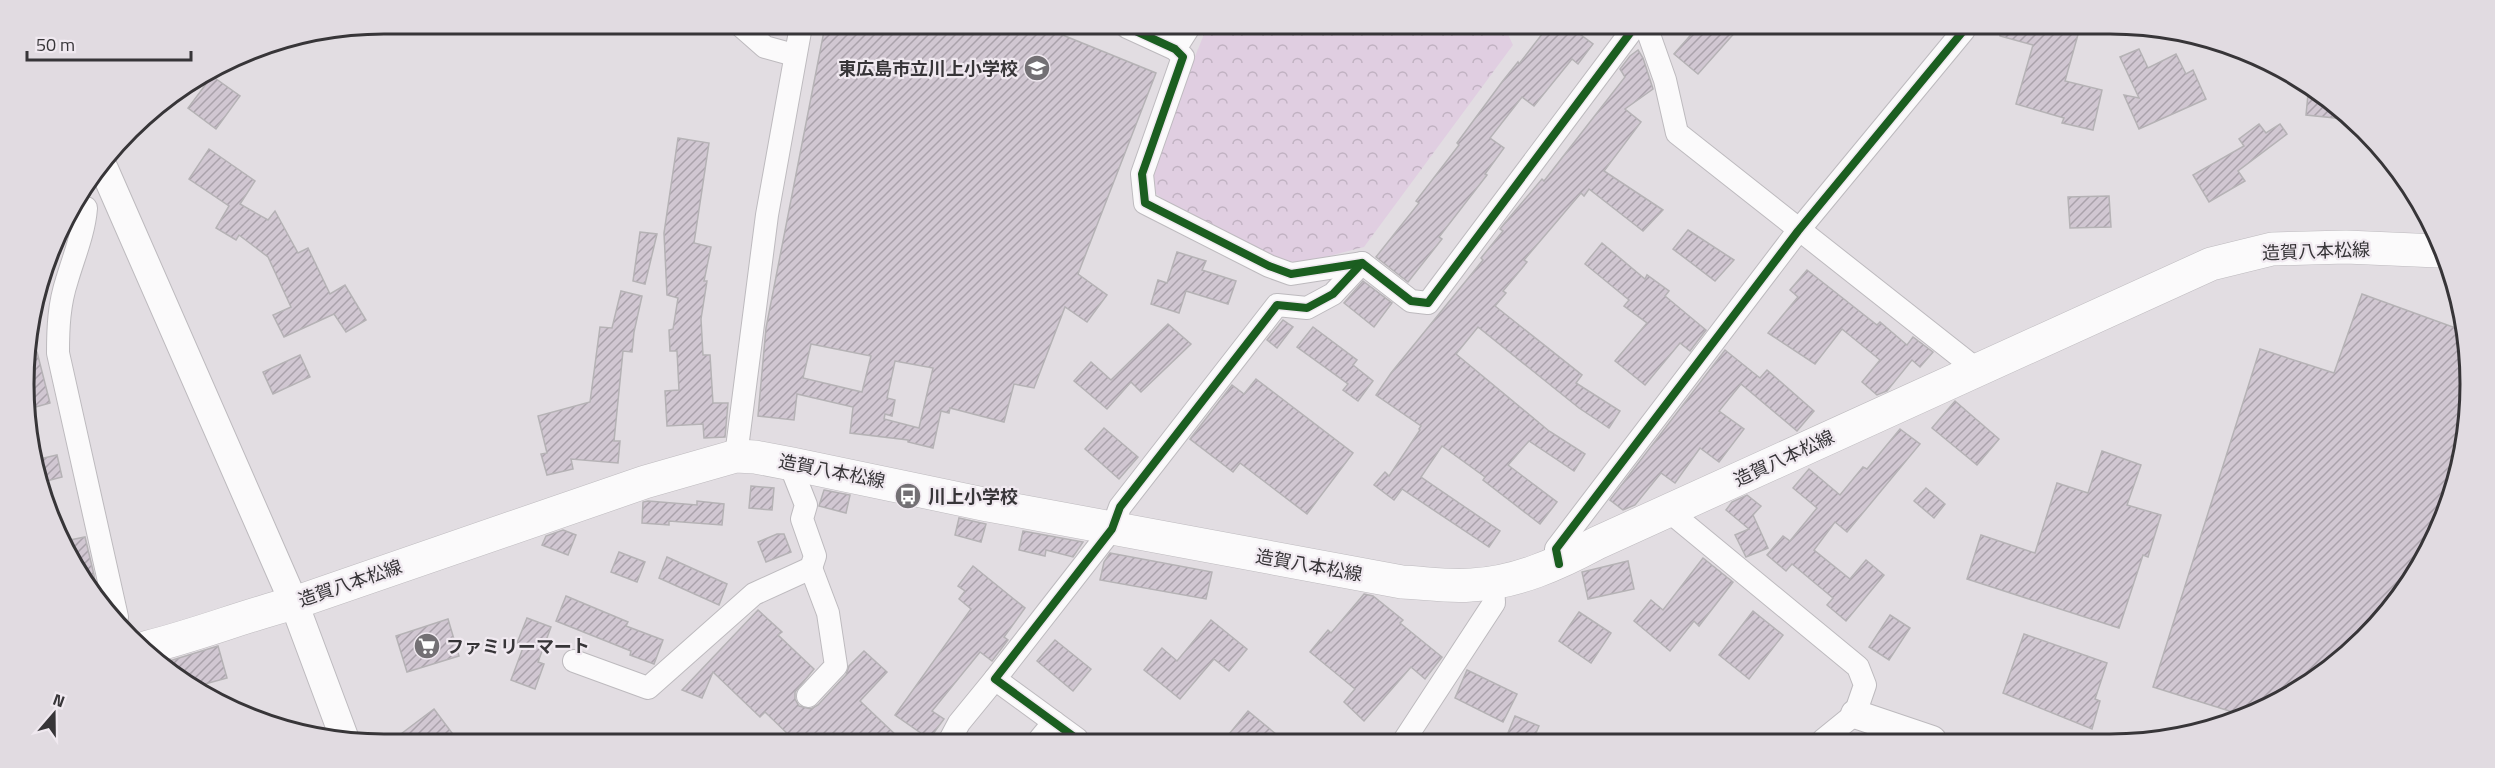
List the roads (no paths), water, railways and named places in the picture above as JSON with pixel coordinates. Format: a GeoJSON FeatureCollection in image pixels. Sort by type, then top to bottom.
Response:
{"type":"FeatureCollection","features":[{"type":"Feature","properties":{"kind":"main road","name":"造賀八本松線"},"geometry":{"type":"LineString","coordinates":[[153,646],[183,638],[250,614],[294,603],[645,482],[736,456],[755,457],[1112,529],[1402,582],[1469,586],[1493,583],[1559,564],[1597,543],[1670,512],[1976,369],[2211,264],[2272,249],[2346,247],[2434,251]]}},
{"type":"Feature","properties":{"kind":"street"},"geometry":{"type":"LineString","coordinates":[[752,35],[765,46],[794,55]]}},
{"type":"Feature","properties":{"kind":"street"},"geometry":{"type":"LineString","coordinates":[[736,456],[766,215],[799,35]]}},
{"type":"Feature","properties":{"kind":"street"},"geometry":{"type":"LineString","coordinates":[[1144,35],[1175,49],[1183,57],[1142,174],[1145,203],[1269,266],[1291,274],[1362,263],[1411,301],[1428,303],[1629,35]]}},
{"type":"Feature","properties":{"kind":"street"},"geometry":{"type":"LineString","coordinates":[[1175,49],[1184,35]]}},
{"type":"Feature","properties":{"kind":"street"},"geometry":{"type":"LineString","coordinates":[[1649,35],[1665,80],[1677,133],[1798,231],[1976,369]]}},
{"type":"Feature","properties":{"kind":"street"},"geometry":{"type":"LineString","coordinates":[[1559,564],[1556,549],[1798,231],[1960,35]]}},
{"type":"Feature","properties":{"kind":"street"},"geometry":{"type":"LineString","coordinates":[[106,173],[294,603],[342,731]]}},
{"type":"Feature","properties":{"kind":"street"},"geometry":{"type":"LineString","coordinates":[[82,208],[116,197]]}},
{"type":"Feature","properties":{"kind":"street"},"geometry":{"type":"LineString","coordinates":[[80,211],[85,225],[66,282],[58,320],[58,353],[115,606]]}},
{"type":"Feature","properties":{"kind":"street"},"geometry":{"type":"LineString","coordinates":[[953,734],[959,723],[1112,529],[1120,507],[1277,304],[1307,308],[1333,294],[1362,263]]}},
{"type":"Feature","properties":{"kind":"street"},"geometry":{"type":"LineString","coordinates":[[792,464],[806,505],[802,519],[815,556],[811,568],[828,613],[836,666],[808,696]]}},
{"type":"Feature","properties":{"kind":"street"},"geometry":{"type":"LineString","coordinates":[[1670,512],[1858,667],[1865,685],[1855,714],[1830,734]]}},
{"type":"Feature","properties":{"kind":"street"},"geometry":{"type":"LineString","coordinates":[[574,661],[648,688],[754,594],[811,568]]}},
{"type":"Feature","properties":{"kind":"street"},"geometry":{"type":"LineString","coordinates":[[1408,734],[1494,603],[1493,583]]}},
{"type":"Feature","properties":{"kind":"street"},"geometry":{"type":"LineString","coordinates":[[995,679],[1047,730]]}},
{"type":"Feature","properties":{"kind":"street"},"geometry":{"type":"LineString","coordinates":[[1855,714],[1912,734]]}},
{"type":"Feature","properties":{"kind":"place","name":"東広島市立川上小学校"},"geometry":{"type":"Point","coordinates":[1037,68]}},
{"type":"Feature","properties":{"kind":"place","name":"川上小学校"},"geometry":{"type":"Point","coordinates":[908,496]}},
{"type":"Feature","properties":{"kind":"place","name":"ファミリーマート"},"geometry":{"type":"Point","coordinates":[427,646]}}]}
